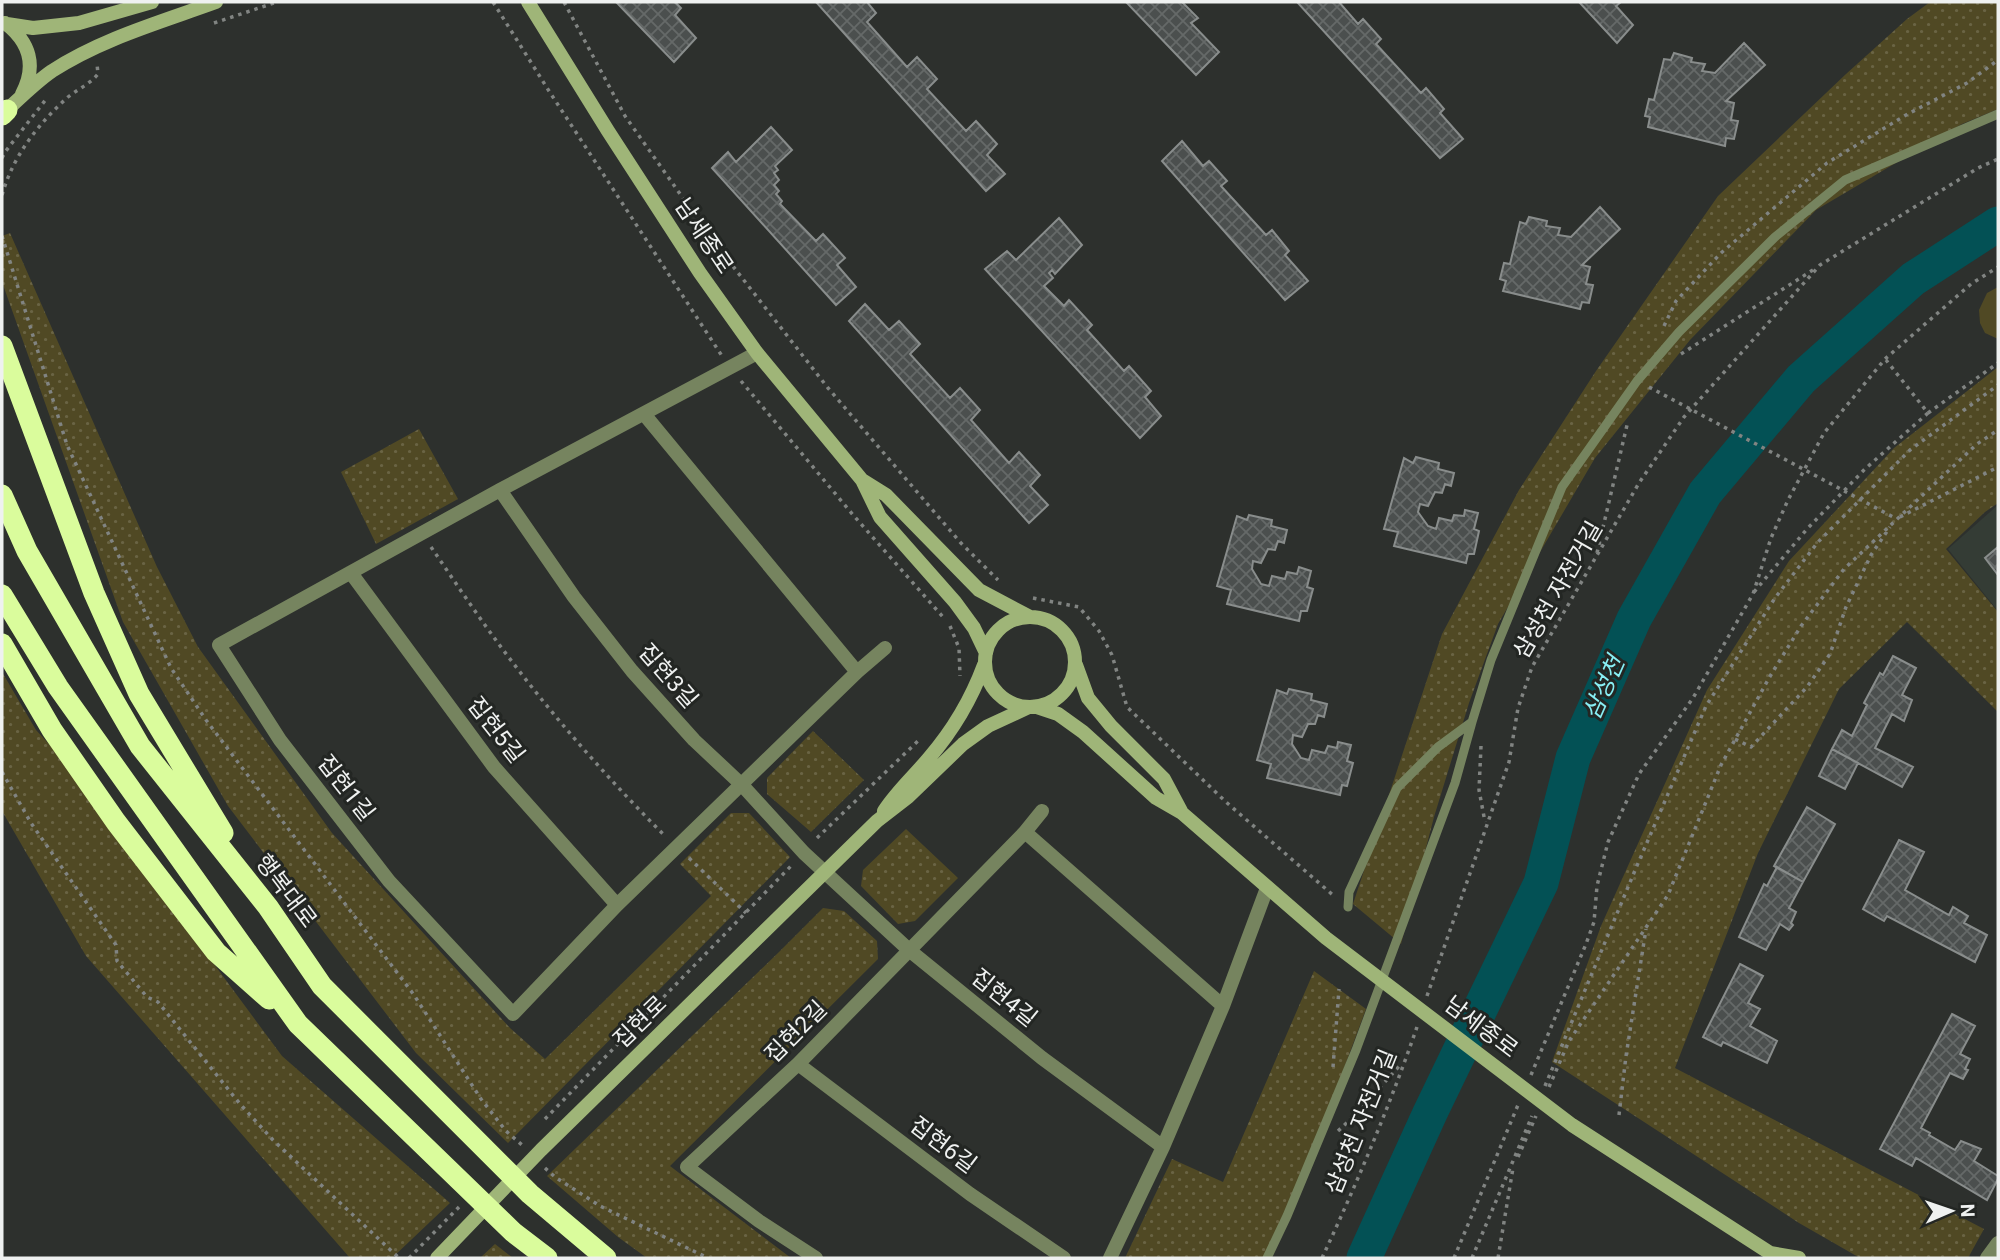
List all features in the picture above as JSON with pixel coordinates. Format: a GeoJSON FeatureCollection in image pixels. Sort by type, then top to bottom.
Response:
{"type":"FeatureCollection","features":[{"type":"Feature","properties":{"kind":"highway"},"geometry":{"type":"LineString","coordinates":[[2,345],[94,593],[139,694],[268,907]]}},
{"type":"Feature","properties":{"kind":"highway","name":"행복대로"},"geometry":{"type":"LineString","coordinates":[[2,495],[27,551],[140,746],[268,907],[322,986],[530,1194],[606,1258]]}},
{"type":"Feature","properties":{"kind":"highway"},"geometry":{"type":"LineString","coordinates":[[2,595],[58,687],[298,1024]]}},
{"type":"Feature","properties":{"kind":"highway"},"geometry":{"type":"LineString","coordinates":[[2,644],[52,730],[116,822],[216,952],[298,1024],[513,1232],[547,1258]]}},
{"type":"Feature","properties":{"kind":"street"},"geometry":{"type":"LineString","coordinates":[[4,22],[33,27],[79,23],[152,2]]}},
{"type":"Feature","properties":{"kind":"street"},"geometry":{"type":"LineString","coordinates":[[7,109],[51,72],[84,53],[139,29],[216,2]]}},
{"type":"Feature","properties":{"kind":"street","name":"남세종로"},"geometry":{"type":"LineString","coordinates":[[528,2],[701,273],[757,353],[862,480],[880,517],[955,602],[974,628],[985,658]]}},
{"type":"Feature","properties":{"kind":"street"},"geometry":{"type":"LineString","coordinates":[[4,22],[19,35],[27,50],[30,67],[27,83],[7,109]]}},
{"type":"Feature","properties":{"kind":"street","name":"집현1길"},"geometry":{"type":"LineString","coordinates":[[757,353],[500,490],[219,645],[280,740],[381,870],[513,1014],[617,905],[885,648]]}},
{"type":"Feature","properties":{"kind":"street"},"geometry":{"type":"LineString","coordinates":[[644,414],[857,672]]}},
{"type":"Feature","properties":{"kind":"street","name":"남세종로"},"geometry":{"type":"LineString","coordinates":[[862,480],[886,495],[979,590],[1030,617]]}},
{"type":"Feature","properties":{"kind":"street","name":"집현3길"},"geometry":{"type":"LineString","coordinates":[[500,490],[574,597],[632,671],[694,740],[742,785],[824,872]]}},
{"type":"Feature","properties":{"kind":"street","name":"집현5길"},"geometry":{"type":"LineString","coordinates":[[351,573],[495,767],[617,905]]}},
{"type":"Feature","properties":{"kind":"street"},"geometry":{"type":"LineString","coordinates":[[1030,617],[1041,618],[1055,625],[1066,635],[1073,649],[1075,664],[1072,679],[1064,692],[1052,702],[1022,707],[1008,702],[996,692],[986,674],[985,658],[995,634],[1002,627],[1020,618],[1030,617]]}},
{"type":"Feature","properties":{"kind":"street","name":"집현로"},"geometry":{"type":"LineString","coordinates":[[877,821],[896,793],[956,724],[973,694],[985,658]]}},
{"type":"Feature","properties":{"kind":"street","name":"남세종로"},"geometry":{"type":"LineString","coordinates":[[1075,664],[1088,698],[1111,726],[1164,779],[1182,813]]}},
{"type":"Feature","properties":{"kind":"street","name":"남세종로"},"geometry":{"type":"LineString","coordinates":[[1033,707],[1058,713],[1083,732],[1156,798],[1182,813],[1326,938],[1572,1125],[1771,1256],[1799,1258]]}},
{"type":"Feature","properties":{"kind":"street","name":"집현로"},"geometry":{"type":"LineString","coordinates":[[437,1258],[541,1150],[877,821],[908,797],[963,744],[988,726],[1033,707]]}},
{"type":"Feature","properties":{"kind":"street","name":"집현2길"},"geometry":{"type":"LineString","coordinates":[[816,1258],[759,1221],[687,1167],[798,1064],[1025,832],[1042,811]]}},
{"type":"Feature","properties":{"kind":"street"},"geometry":{"type":"LineString","coordinates":[[1025,832],[1223,1006]]}},
{"type":"Feature","properties":{"kind":"street","name":"집현4길"},"geometry":{"type":"LineString","coordinates":[[824,872],[909,950],[1042,1058],[1163,1147]]}},
{"type":"Feature","properties":{"kind":"street"},"geometry":{"type":"LineString","coordinates":[[1110,1258],[1163,1147],[1223,1006],[1267,888]]}},
{"type":"Feature","properties":{"kind":"street","name":"집현6길"},"geometry":{"type":"LineString","coordinates":[[798,1064],[970,1195],[1064,1258]]}},
{"type":"Feature","properties":{"kind":"street"},"geometry":{"type":"LineString","coordinates":[[1987,1258],[1998,1243]]}},
{"type":"Feature","properties":{"kind":"lane"},"geometry":{"type":"LineString","coordinates":[[1267,1258],[1356,1050],[1455,783],[1491,660],[1562,486],[1637,381],[1679,332],[1774,237],[1845,180],[1998,114]]}},
{"type":"Feature","properties":{"kind":"lane"},"geometry":{"type":"LineString","coordinates":[[1348,907],[1349,892],[1397,788],[1438,747],[1472,722]]}},
{"type":"Feature","properties":{"kind":"path"},"geometry":{"type":"LineString","coordinates":[[202,26],[277,2]]}},
{"type":"Feature","properties":{"kind":"path"},"geometry":{"type":"LineString","coordinates":[[493,2],[730,368],[950,625],[959,648],[961,673],[958,683]]}},
{"type":"Feature","properties":{"kind":"path"},"geometry":{"type":"LineString","coordinates":[[564,2],[625,116],[714,242],[828,388],[960,542],[1003,585]]}},
{"type":"Feature","properties":{"kind":"path"},"geometry":{"type":"LineString","coordinates":[[2,195],[17,157],[40,125],[61,103],[92,82],[98,74],[97,63],[89,66]]}},
{"type":"Feature","properties":{"kind":"path"},"geometry":{"type":"LineString","coordinates":[[2,158],[48,97]]}},
{"type":"Feature","properties":{"kind":"path","name":"삼성천 자전거길"},"geometry":{"type":"LineString","coordinates":[[1423,1007],[1509,762],[1518,708],[1532,667],[1639,483],[1684,417],[1820,265],[1978,168],[1998,159]]}},
{"type":"Feature","properties":{"kind":"path"},"geometry":{"type":"LineString","coordinates":[[2,236],[67,445],[172,668],[206,720],[414,995],[481,1099],[506,1131],[526,1149]]}},
{"type":"Feature","properties":{"kind":"path"},"geometry":{"type":"LineString","coordinates":[[1672,359],[1820,265]]}},
{"type":"Feature","properties":{"kind":"path"},"geometry":{"type":"LineString","coordinates":[[1753,594],[1777,525],[1824,433],[1885,359],[1971,284],[1998,267]]}},
{"type":"Feature","properties":{"kind":"path"},"geometry":{"type":"LineString","coordinates":[[1885,359],[1928,412]]}},
{"type":"Feature","properties":{"kind":"path"},"geometry":{"type":"LineString","coordinates":[[1530,1078],[1594,922],[1597,886],[1608,842],[1639,774],[1693,698],[1753,594],[1815,521],[1865,469],[1928,412],[1998,363]]}},
{"type":"Feature","properties":{"kind":"path"},"geometry":{"type":"LineString","coordinates":[[1637,381],[1896,519]]}},
{"type":"Feature","properties":{"kind":"path"},"geometry":{"type":"LineString","coordinates":[[1541,1096],[1706,706],[1774,598],[1818,542],[1910,450],[1998,385]]}},
{"type":"Feature","properties":{"kind":"path"},"geometry":{"type":"LineString","coordinates":[[1595,559],[1628,419]]}},
{"type":"Feature","properties":{"kind":"path"},"geometry":{"type":"LineString","coordinates":[[1547,1092],[1569,1041],[1668,895],[1721,765],[1801,626],[1844,569],[1978,444],[1998,430]]}},
{"type":"Feature","properties":{"kind":"path"},"geometry":{"type":"LineString","coordinates":[[1735,739],[1751,747],[1807,687],[1830,654],[1846,607],[1871,555],[1896,519],[1998,467]]}},
{"type":"Feature","properties":{"kind":"path"},"geometry":{"type":"LineString","coordinates":[[429,545],[499,645],[630,801],[667,839]]}},
{"type":"Feature","properties":{"kind":"path"},"geometry":{"type":"LineString","coordinates":[[1032,598],[1079,607],[1099,631],[1112,656],[1127,707],[1226,802],[1348,907]]}},
{"type":"Feature","properties":{"kind":"path"},"geometry":{"type":"LineString","coordinates":[[1482,736],[1479,790],[1485,825]]}},
{"type":"Feature","properties":{"kind":"path"},"geometry":{"type":"LineString","coordinates":[[817,838],[921,738]]}},
{"type":"Feature","properties":{"kind":"path"},"geometry":{"type":"LineString","coordinates":[[2,772],[31,824],[116,945],[117,961],[124,970],[147,997],[158,1002],[240,1104],[273,1140],[399,1258]]}},
{"type":"Feature","properties":{"kind":"path"},"geometry":{"type":"LineString","coordinates":[[687,857],[746,913]]}},
{"type":"Feature","properties":{"kind":"path"},"geometry":{"type":"LineString","coordinates":[[546,1119],[791,866]]}},
{"type":"Feature","properties":{"kind":"path"},"geometry":{"type":"LineString","coordinates":[[1619,1115],[1646,927]]}},
{"type":"Feature","properties":{"kind":"path"},"geometry":{"type":"LineString","coordinates":[[1332,1072],[1339,989]]}},
{"type":"Feature","properties":{"kind":"path","name":"삼성천 자전거길"},"geometry":{"type":"LineString","coordinates":[[1322,1258],[1345,1209],[1419,1020]]}},
{"type":"Feature","properties":{"kind":"path"},"geometry":{"type":"LineString","coordinates":[[1313,1154],[1354,1116],[1406,1058]]}},
{"type":"Feature","properties":{"kind":"path"},"geometry":{"type":"LineString","coordinates":[[1454,1258],[1519,1102]]}},
{"type":"Feature","properties":{"kind":"path"},"geometry":{"type":"LineString","coordinates":[[1498,1258],[1513,1168],[1541,1104]]}},
{"type":"Feature","properties":{"kind":"path"},"geometry":{"type":"LineString","coordinates":[[1472,1258],[1536,1108]]}},
{"type":"Feature","properties":{"kind":"path"},"geometry":{"type":"LineString","coordinates":[[545,1168],[600,1206],[708,1258]]}},
{"type":"Feature","properties":{"kind":"path"},"geometry":{"type":"LineString","coordinates":[[409,1258],[454,1213]]}},
{"type":"Feature","properties":{"kind":"shaded area"},"geometry":{"type":"Polygon","coordinates":[[[1930,2],[1998,2],[1998,109],[1962,124],[1816,210],[1690,340],[1595,458],[1498,624],[1469,703],[1434,817],[1401,944],[1353,904],[1442,634],[1519,490],[1596,371],[1718,196],[1846,74],[1930,2]]]}},
{"type":"Feature","properties":{"kind":"shaded area"},"geometry":{"type":"Polygon","coordinates":[[[10,233],[157,567],[198,647],[332,833],[510,1028],[545,1059],[711,896],[680,864],[731,813],[749,813],[790,857],[508,1143],[416,1053],[228,806],[123,622],[2,282],[2,236],[10,233]]]}},
{"type":"Feature","properties":{"kind":"shaded area"},"geometry":{"type":"Polygon","coordinates":[[[1998,287],[1998,339],[1985,333],[1980,323],[1979,310],[1987,293],[1998,287]]]}},
{"type":"Feature","properties":{"kind":"shaded area"},"geometry":{"type":"Polygon","coordinates":[[[1998,367],[1998,503],[1946,549],[1998,612],[1998,712],[1907,622],[1839,689],[1758,853],[1675,1068],[1984,1229],[1968,1258],[1860,1258],[1799,1223],[1552,1062],[1601,926],[1707,690],[1789,561],[1894,448],[1998,367]]]}},
{"type":"Feature","properties":{"kind":"shaded area"},"geometry":{"type":"Polygon","coordinates":[[[419,429],[458,499],[376,544],[341,472],[419,429]]]}},
{"type":"Feature","properties":{"kind":"shaded area"},"geometry":{"type":"Polygon","coordinates":[[[1998,505],[1998,611],[1948,549],[1998,505]]]}},
{"type":"Feature","properties":{"kind":"shaded area"},"geometry":{"type":"Polygon","coordinates":[[[2,672],[36,730],[60,756],[282,1056],[450,1203],[392,1258],[350,1258],[86,956],[2,811],[2,672]]]}},
{"type":"Feature","properties":{"kind":"shaded area"},"geometry":{"type":"Polygon","coordinates":[[[813,731],[864,780],[811,832],[767,794],[767,778],[813,731]]]}},
{"type":"Feature","properties":{"kind":"shaded area"},"geometry":{"type":"Polygon","coordinates":[[[906,829],[958,878],[915,921],[898,924],[861,886],[863,870],[906,829]]]}},
{"type":"Feature","properties":{"kind":"shaded area"},"geometry":{"type":"Polygon","coordinates":[[[823,908],[844,911],[877,941],[878,959],[670,1166],[791,1258],[647,1258],[618,1237],[547,1176],[823,908]]]}},
{"type":"Feature","properties":{"kind":"shaded area"},"geometry":{"type":"Polygon","coordinates":[[[1314,971],[1366,1009],[1318,1138],[1268,1258],[1125,1258],[1172,1159],[1223,1182],[1314,971]]]}},
{"type":"Feature","properties":{"kind":"shaded area"},"geometry":{"type":"Polygon","coordinates":[[[495,1244],[513,1258],[480,1258],[495,1244]]]}},
{"type":"Feature","properties":{"kind":"building"},"geometry":{"type":"Polygon","coordinates":[[[616,2],[675,2],[681,8],[675,15],[696,38],[674,62],[616,2]]]}},
{"type":"Feature","properties":{"kind":"building"},"geometry":{"type":"Polygon","coordinates":[[[816,2],[867,2],[876,13],[867,22],[907,67],[917,57],[937,79],[927,89],[966,131],[976,121],[997,144],[987,155],[1005,174],[986,191],[816,2]]]}},
{"type":"Feature","properties":{"kind":"building"},"geometry":{"type":"Polygon","coordinates":[[[1126,2],[1182,2],[1198,18],[1191,23],[1219,52],[1196,75],[1126,2]]]}},
{"type":"Feature","properties":{"kind":"building"},"geometry":{"type":"Polygon","coordinates":[[[1297,2],[1339,2],[1358,24],[1363,19],[1381,39],[1376,44],[1421,93],[1426,88],[1444,109],[1440,113],[1463,139],[1440,158],[1297,2]]]}},
{"type":"Feature","properties":{"kind":"building"},"geometry":{"type":"Polygon","coordinates":[[[1579,2],[1621,2],[1616,6],[1633,25],[1617,43],[1579,2]]]}},
{"type":"Feature","properties":{"kind":"building"},"geometry":{"type":"Polygon","coordinates":[[[1744,43],[1765,65],[1726,101],[1734,103],[1731,120],[1738,121],[1734,139],[1726,138],[1725,146],[1648,127],[1650,117],[1645,116],[1649,99],[1654,100],[1664,59],[1671,60],[1674,53],[1692,58],[1691,62],[1705,64],[1702,71],[1715,73],[1744,43]]]}},
{"type":"Feature","properties":{"kind":"building"},"geometry":{"type":"Polygon","coordinates":[[[771,127],[792,150],[775,166],[778,170],[774,173],[779,180],[774,185],[779,191],[776,194],[782,201],[780,204],[816,241],[823,234],[845,258],[837,265],[856,287],[836,305],[712,168],[728,152],[736,162],[771,127]]]}},
{"type":"Feature","properties":{"kind":"building"},"geometry":{"type":"Polygon","coordinates":[[[1182,141],[1203,166],[1209,161],[1227,181],[1221,186],[1266,235],[1272,230],[1289,251],[1285,255],[1308,281],[1285,300],[1162,161],[1182,141]]]}},
{"type":"Feature","properties":{"kind":"building"},"geometry":{"type":"Polygon","coordinates":[[[1600,207],[1620,229],[1582,265],[1590,267],[1586,284],[1593,285],[1589,303],[1582,302],[1580,309],[1503,291],[1506,281],[1500,279],[1504,263],[1510,264],[1520,222],[1526,224],[1529,217],[1547,221],[1546,226],[1560,228],[1558,235],[1571,237],[1600,207]]]}},
{"type":"Feature","properties":{"kind":"building"},"geometry":{"type":"Polygon","coordinates":[[[1059,218],[1082,245],[1055,274],[1052,270],[1049,273],[1053,278],[1044,286],[1064,306],[1069,300],[1092,325],[1087,330],[1124,371],[1129,366],[1151,391],[1145,397],[1161,416],[1140,438],[985,269],[1007,251],[1016,260],[1059,218]]]}},
{"type":"Feature","properties":{"kind":"building"},"geometry":{"type":"Polygon","coordinates":[[[865,304],[889,330],[899,321],[920,344],[910,354],[950,398],[960,388],[980,410],[971,420],[1009,463],[1019,452],[1040,475],[1030,486],[1048,505],[1029,523],[849,321],[865,304]]]}},
{"type":"Feature","properties":{"kind":"building"},"geometry":{"type":"Polygon","coordinates":[[[1416,457],[1439,463],[1438,469],[1454,473],[1451,486],[1445,484],[1442,493],[1435,492],[1428,506],[1420,504],[1418,512],[1428,526],[1436,529],[1439,518],[1452,521],[1454,515],[1464,516],[1465,510],[1478,513],[1474,529],[1479,531],[1474,554],[1468,554],[1466,563],[1394,546],[1398,532],[1384,529],[1404,458],[1413,463],[1416,457]]]}},
{"type":"Feature","properties":{"kind":"building"},"geometry":{"type":"Polygon","coordinates":[[[1249,515],[1272,520],[1271,526],[1287,530],[1284,543],[1278,541],[1275,550],[1268,549],[1261,563],[1253,561],[1252,569],[1261,584],[1269,586],[1272,576],[1285,579],[1287,572],[1297,574],[1299,567],[1311,571],[1307,587],[1313,589],[1307,611],[1301,611],[1299,621],[1227,604],[1231,590],[1217,586],[1237,516],[1247,520],[1249,515]]]}},
{"type":"Feature","properties":{"kind":"building"},"geometry":{"type":"Polygon","coordinates":[[[1998,547],[1998,575],[1985,558],[1998,547]]]}},
{"type":"Feature","properties":{"kind":"building"},"geometry":{"type":"Polygon","coordinates":[[[1893,656],[1916,668],[1902,695],[1912,700],[1904,721],[1892,714],[1875,748],[1913,767],[1902,787],[1832,749],[1842,730],[1852,736],[1867,705],[1864,703],[1880,673],[1883,675],[1893,656]]]}},
{"type":"Feature","properties":{"kind":"building"},"geometry":{"type":"Polygon","coordinates":[[[1289,689],[1312,694],[1311,700],[1327,704],[1324,717],[1318,715],[1315,724],[1308,724],[1302,737],[1293,735],[1292,744],[1301,758],[1309,760],[1312,750],[1325,753],[1328,746],[1337,748],[1338,742],[1351,745],[1347,761],[1353,763],[1347,786],[1342,785],[1340,795],[1267,778],[1271,764],[1257,760],[1277,690],[1287,694],[1289,689]]]}},
{"type":"Feature","properties":{"kind":"building"},"geometry":{"type":"Polygon","coordinates":[[[1832,749],[1858,763],[1845,789],[1819,776],[1832,749]]]}},
{"type":"Feature","properties":{"kind":"building"},"geometry":{"type":"Polygon","coordinates":[[[1807,807],[1835,824],[1803,882],[1774,866],[1807,807]]]}},
{"type":"Feature","properties":{"kind":"building"},"geometry":{"type":"Polygon","coordinates":[[[1899,840],[1924,852],[1905,890],[1949,915],[1953,907],[1968,916],[1964,923],[1987,935],[1975,962],[1887,916],[1884,921],[1863,909],[1899,840]]]}},
{"type":"Feature","properties":{"kind":"building"},"geometry":{"type":"Polygon","coordinates":[[[1777,867],[1803,882],[1789,908],[1796,912],[1791,923],[1793,925],[1789,930],[1780,924],[1766,950],[1739,937],[1764,884],[1767,886],[1777,867]]]}},
{"type":"Feature","properties":{"kind":"building"},"geometry":{"type":"Polygon","coordinates":[[[1740,964],[1763,976],[1748,1003],[1760,1009],[1750,1026],[1777,1041],[1767,1063],[1723,1042],[1721,1046],[1703,1037],[1740,964]]]}},
{"type":"Feature","properties":{"kind":"building"},"geometry":{"type":"Polygon","coordinates":[[[1952,1014],[1975,1026],[1960,1054],[1970,1059],[1965,1069],[1968,1070],[1963,1079],[1950,1073],[1921,1128],[1955,1150],[1961,1141],[1981,1149],[1974,1161],[1998,1176],[1987,1200],[1916,1158],[1912,1166],[1880,1149],[1952,1014]]]}},
{"type":"Feature","properties":{"kind":"waterway","name":"삼성천"},"geometry":{"type":"LineString","coordinates":[[1364,1258],[1430,1113],[1541,883],[1573,758],[1634,619],[1705,493],[1801,379],[1913,279],[1998,224]]}}]}
